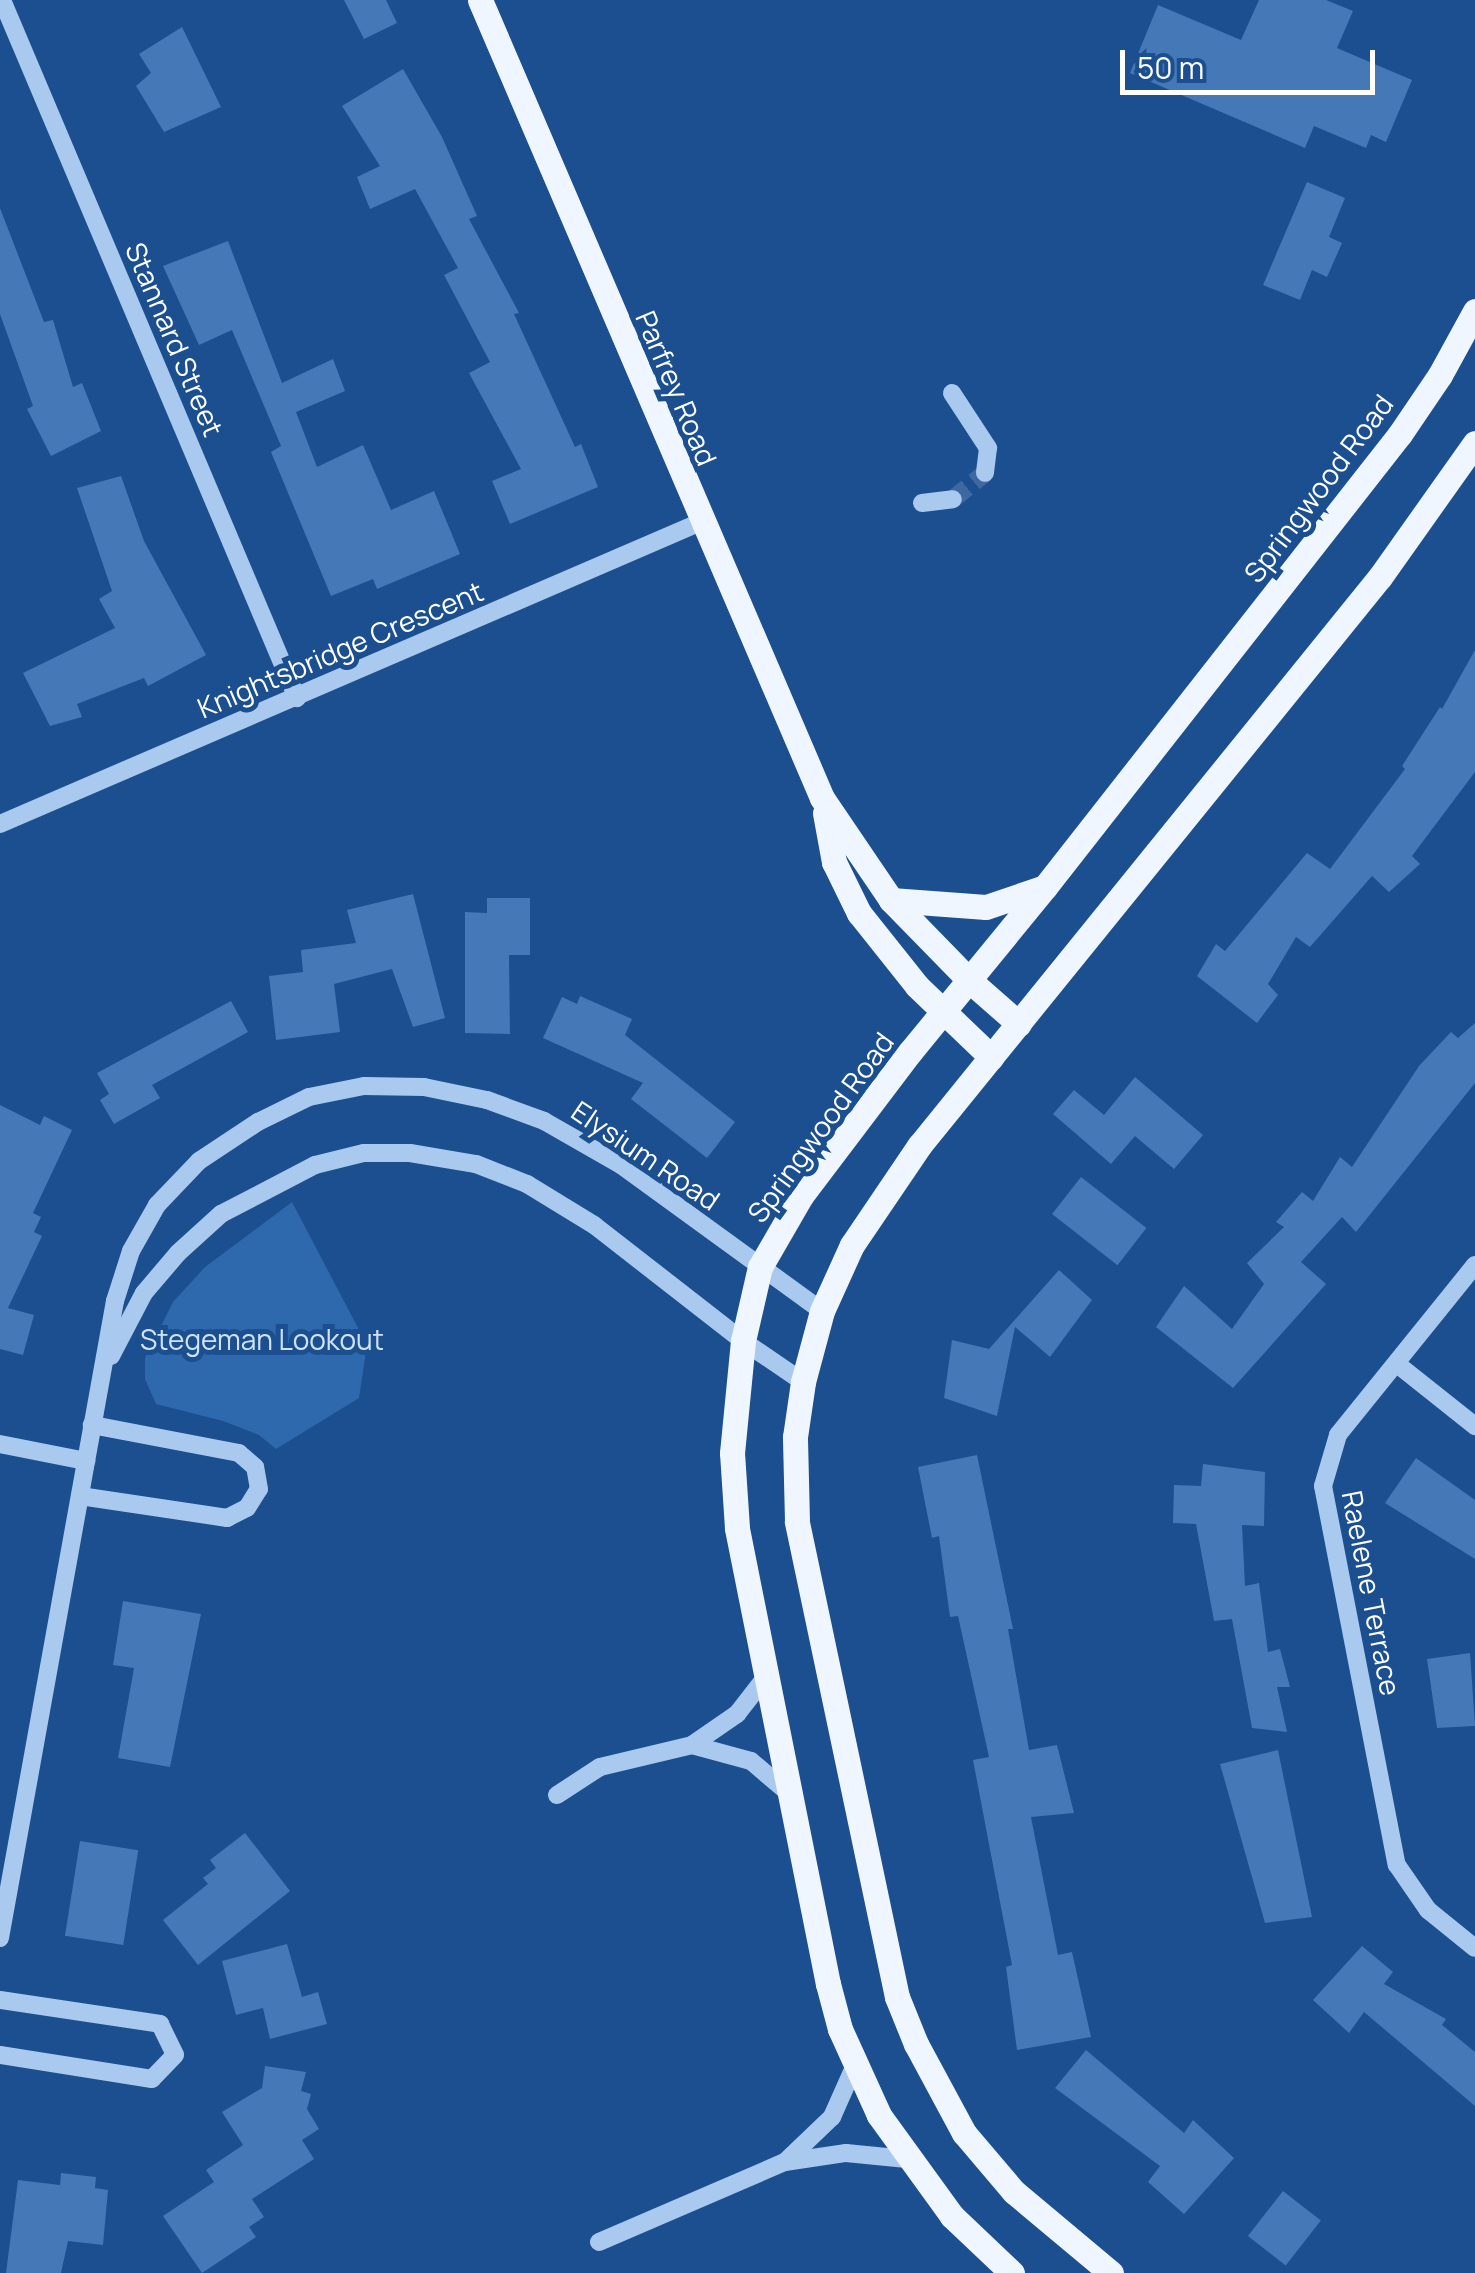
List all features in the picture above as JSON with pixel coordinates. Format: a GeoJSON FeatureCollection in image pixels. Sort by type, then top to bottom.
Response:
{"type":"FeatureCollection","features":[{"type":"Feature","properties":{"kind":"main road","name":"Parfrey Road"},"geometry":{"type":"LineString","coordinates":[[480,0],[700,522],[822,798],[891,900],[970,981],[1019,1024]]}},
{"type":"Feature","properties":{"kind":"main road","name":"Springwood Road"},"geometry":{"type":"LineString","coordinates":[[1012,2273],[952,2216],[907,2159],[855,2065],[828,1984],[737,1528],[732,1453],[743,1341],[760,1267],[801,1196],[1400,434],[1440,375],[1475,311]]}},
{"type":"Feature","properties":{"kind":"main road"},"geometry":{"type":"LineString","coordinates":[[1111,2273],[1014,2192],[964,2133],[916,2044],[897,1997],[798,1521],[796,1438],[803,1382],[822,1311],[852,1245],[920,1146],[1380,577],[1475,443]]}},
{"type":"Feature","properties":{"kind":"main road","name":"Parfrey Road"},"geometry":{"type":"LineString","coordinates":[[822,798],[834,862],[859,913],[916,986],[992,1058]]}},
{"type":"Feature","properties":{"kind":"main road"},"geometry":{"type":"LineString","coordinates":[[891,900],[986,907],[1046,888]]}},
{"type":"Feature","properties":{"kind":"street","name":"Stannard Street"},"geometry":{"type":"LineString","coordinates":[[2,0],[297,698]]}},
{"type":"Feature","properties":{"kind":"street"},"geometry":{"type":"LineString","coordinates":[[952,393],[988,448],[985,473]]}},
{"type":"Feature","properties":{"kind":"street"},"geometry":{"type":"LineString","coordinates":[[922,502],[953,499]]}},
{"type":"Feature","properties":{"kind":"street","name":"Knightsbridge Crescent"},"geometry":{"type":"LineString","coordinates":[[0,824],[700,522]]}},
{"type":"Feature","properties":{"kind":"street","name":"Elysium Road"},"geometry":{"type":"LineString","coordinates":[[0,1938],[8,1846],[80,1496],[115,1300],[132,1251],[157,1205],[199,1161],[258,1122],[309,1097],[364,1086],[424,1087],[487,1100],[544,1121],[621,1165],[822,1311]]}},
{"type":"Feature","properties":{"kind":"street","name":"Elysium Road"},"geometry":{"type":"LineString","coordinates":[[101,1374],[144,1293],[178,1253],[222,1214],[266,1187],[316,1165],[364,1153],[410,1152],[476,1164],[528,1184],[594,1225],[743,1341],[803,1382]]}},
{"type":"Feature","properties":{"kind":"street","name":"Raelene Terrace"},"geometry":{"type":"LineString","coordinates":[[1475,1265],[1338,1435],[1322,1486],[1397,1866],[1428,1910],[1475,1948]]}},
{"type":"Feature","properties":{"kind":"street"},"geometry":{"type":"LineString","coordinates":[[1397,1364],[1475,1426]]}},
{"type":"Feature","properties":{"kind":"street"},"geometry":{"type":"LineString","coordinates":[[80,1496],[227,1518],[246,1508],[259,1490],[254,1467],[239,1453],[92,1425]]}},
{"type":"Feature","properties":{"kind":"street"},"geometry":{"type":"LineString","coordinates":[[0,1444],[86,1462]]}},
{"type":"Feature","properties":{"kind":"street"},"geometry":{"type":"LineString","coordinates":[[558,1795],[600,1767],[692,1744],[737,1714],[768,1674]]}},
{"type":"Feature","properties":{"kind":"street"},"geometry":{"type":"LineString","coordinates":[[692,1744],[751,1761],[790,1795]]}},
{"type":"Feature","properties":{"kind":"street"},"geometry":{"type":"LineString","coordinates":[[0,2000],[160,2024],[175,2055],[152,2079],[0,2055]]}},
{"type":"Feature","properties":{"kind":"street"},"geometry":{"type":"LineString","coordinates":[[785,2162],[832,2117],[855,2065]]}},
{"type":"Feature","properties":{"kind":"street"},"geometry":{"type":"LineString","coordinates":[[599,2242],[785,2162],[846,2152],[907,2159]]}},
{"type":"Feature","properties":{"kind":"green space","name":"Stegeman Lookout"},"geometry":{"type":"Polygon","coordinates":[[[292,1202],[367,1345],[359,1398],[276,1449],[259,1435],[223,1421],[156,1404],[145,1379],[145,1358],[173,1302],[205,1267],[292,1202]]]}},
{"type":"Feature","properties":{"kind":"building"},"geometry":{"type":"Polygon","coordinates":[[[344,0],[386,0],[397,23],[364,39],[344,0]]]}},
{"type":"Feature","properties":{"kind":"building"},"geometry":{"type":"Polygon","coordinates":[[[1259,0],[1326,0],[1353,11],[1337,48],[1412,80],[1386,142],[1371,135],[1366,148],[1314,126],[1305,148],[1130,73],[1158,5],[1241,40],[1259,0]]]}},
{"type":"Feature","properties":{"kind":"building"},"geometry":{"type":"Polygon","coordinates":[[[182,27],[221,107],[164,132],[136,86],[151,73],[139,54],[182,27]]]}},
{"type":"Feature","properties":{"kind":"building"},"geometry":{"type":"Polygon","coordinates":[[[403,69],[442,137],[477,216],[469,219],[519,313],[514,314],[575,447],[581,444],[598,487],[510,524],[492,481],[521,469],[469,373],[490,362],[444,275],[458,268],[415,189],[370,209],[357,177],[380,166],[342,106],[403,69]]]}},
{"type":"Feature","properties":{"kind":"building"},"geometry":{"type":"Polygon","coordinates":[[[1307,182],[1345,198],[1329,237],[1342,243],[1327,277],[1312,270],[1300,300],[1263,285],[1307,182]]]}},
{"type":"Feature","properties":{"kind":"building"},"geometry":{"type":"Polygon","coordinates":[[[0,208],[44,322],[53,320],[73,387],[82,383],[101,431],[51,456],[27,409],[33,406],[0,314],[0,208]]]}},
{"type":"Feature","properties":{"kind":"building"},"geometry":{"type":"Polygon","coordinates":[[[228,241],[282,383],[333,359],[345,391],[296,412],[317,467],[363,445],[391,510],[434,491],[460,554],[377,589],[373,579],[331,596],[271,452],[281,446],[232,330],[199,345],[163,266],[228,241]]]}},
{"type":"Feature","properties":{"kind":"building"},"geometry":{"type":"Polygon","coordinates":[[[121,476],[144,541],[206,655],[148,686],[144,678],[77,704],[82,717],[50,726],[23,673],[115,628],[99,599],[112,591],[77,488],[121,476]]]}},
{"type":"Feature","properties":{"kind":"building"},"geometry":{"type":"Polygon","coordinates":[[[1475,650],[1475,772],[1412,856],[1420,864],[1389,892],[1372,876],[1310,947],[1296,937],[1268,984],[1278,995],[1257,1023],[1197,976],[1216,944],[1225,951],[1307,853],[1330,869],[1405,769],[1402,766],[1442,709],[1475,650]]]}},
{"type":"Feature","properties":{"kind":"building"},"geometry":{"type":"Polygon","coordinates":[[[413,894],[445,1018],[413,1027],[392,969],[334,984],[340,1032],[276,1040],[269,976],[303,972],[301,950],[356,943],[347,910],[413,894]]]}},
{"type":"Feature","properties":{"kind":"building"},"geometry":{"type":"Polygon","coordinates":[[[487,898],[530,898],[530,955],[509,955],[510,1034],[465,1033],[465,912],[487,913],[487,898]]]}},
{"type":"Feature","properties":{"kind":"building"},"geometry":{"type":"Polygon","coordinates":[[[580,996],[632,1019],[625,1035],[735,1122],[707,1158],[631,1099],[643,1083],[543,1038],[562,997],[577,1004],[580,996]]]}},
{"type":"Feature","properties":{"kind":"building"},"geometry":{"type":"Polygon","coordinates":[[[231,1001],[248,1032],[152,1085],[160,1098],[114,1124],[100,1100],[109,1094],[97,1073],[231,1001]]]}},
{"type":"Feature","properties":{"kind":"building"},"geometry":{"type":"Polygon","coordinates":[[[1475,1023],[1475,1083],[1356,1232],[1342,1217],[1301,1262],[1326,1284],[1233,1388],[1156,1327],[1184,1286],[1232,1329],[1264,1284],[1247,1263],[1284,1227],[1276,1222],[1302,1192],[1313,1201],[1340,1157],[1352,1167],[1419,1066],[1451,1032],[1458,1038],[1475,1023]]]}},
{"type":"Feature","properties":{"kind":"building"},"geometry":{"type":"Polygon","coordinates":[[[1135,1077],[1203,1135],[1174,1169],[1135,1136],[1111,1164],[1053,1114],[1074,1090],[1104,1115],[1135,1077]]]}},
{"type":"Feature","properties":{"kind":"building"},"geometry":{"type":"Polygon","coordinates":[[[0,1105],[40,1125],[44,1116],[72,1130],[33,1213],[41,1217],[34,1232],[42,1236],[8,1308],[34,1315],[23,1355],[0,1349],[0,1105]]]}},
{"type":"Feature","properties":{"kind":"building"},"geometry":{"type":"Polygon","coordinates":[[[1081,1177],[1146,1228],[1117,1265],[1052,1214],[1081,1177]]]}},
{"type":"Feature","properties":{"kind":"building"},"geometry":{"type":"Polygon","coordinates":[[[1059,1270],[1092,1300],[1050,1357],[1015,1327],[997,1416],[944,1398],[952,1340],[989,1349],[1059,1270]]]}},
{"type":"Feature","properties":{"kind":"building"},"geometry":{"type":"Polygon","coordinates":[[[977,1455],[1013,1629],[1008,1629],[1029,1750],[1057,1745],[1074,1813],[1031,1817],[1058,1955],[1072,1952],[1091,2037],[1017,2050],[1006,1967],[1012,1965],[973,1760],[989,1757],[958,1616],[950,1617],[939,1536],[932,1538],[918,1467],[977,1455]]]}},
{"type":"Feature","properties":{"kind":"building"},"geometry":{"type":"Polygon","coordinates":[[[1416,1458],[1475,1500],[1475,1559],[1385,1503],[1416,1458]]]}},
{"type":"Feature","properties":{"kind":"building"},"geometry":{"type":"Polygon","coordinates":[[[1203,1464],[1265,1472],[1264,1526],[1242,1525],[1245,1586],[1259,1583],[1268,1652],[1280,1649],[1290,1687],[1277,1687],[1287,1732],[1252,1728],[1232,1619],[1214,1621],[1196,1524],[1173,1523],[1174,1485],[1201,1486],[1203,1464]]]}},
{"type":"Feature","properties":{"kind":"building"},"geometry":{"type":"Polygon","coordinates":[[[123,1601],[201,1614],[170,1767],[118,1758],[134,1668],[113,1665],[123,1601]]]}},
{"type":"Feature","properties":{"kind":"building"},"geometry":{"type":"Polygon","coordinates":[[[1470,1653],[1475,1726],[1437,1728],[1427,1659],[1470,1653]]]}},
{"type":"Feature","properties":{"kind":"building"},"geometry":{"type":"Polygon","coordinates":[[[1278,1750],[1312,1917],[1265,1923],[1220,1764],[1278,1750]]]}},
{"type":"Feature","properties":{"kind":"building"},"geometry":{"type":"Polygon","coordinates":[[[245,1833],[290,1891],[198,1965],[163,1920],[208,1884],[203,1878],[216,1868],[210,1860],[245,1833]]]}},
{"type":"Feature","properties":{"kind":"building"},"geometry":{"type":"Polygon","coordinates":[[[80,1841],[138,1850],[123,1945],[65,1936],[80,1841]]]}},
{"type":"Feature","properties":{"kind":"building"},"geometry":{"type":"Polygon","coordinates":[[[287,1944],[302,1997],[318,1992],[327,2024],[270,2039],[263,2008],[236,2015],[222,1961],[287,1944]]]}},
{"type":"Feature","properties":{"kind":"building"},"geometry":{"type":"Polygon","coordinates":[[[1362,1946],[1393,1972],[1384,1984],[1446,2019],[1442,2025],[1475,2052],[1475,2106],[1364,2012],[1349,2033],[1313,2000],[1362,1946]]]}},
{"type":"Feature","properties":{"kind":"building"},"geometry":{"type":"Polygon","coordinates":[[[1086,2050],[1184,2133],[1193,2120],[1234,2158],[1184,2214],[1148,2182],[1160,2166],[1055,2088],[1086,2050]]]}},
{"type":"Feature","properties":{"kind":"building"},"geometry":{"type":"Polygon","coordinates":[[[265,2066],[306,2072],[301,2091],[311,2094],[307,2109],[319,2129],[302,2140],[314,2159],[252,2199],[264,2217],[249,2227],[256,2237],[202,2273],[163,2216],[214,2182],[206,2170],[243,2145],[222,2112],[262,2088],[265,2066]]]}},
{"type":"Feature","properties":{"kind":"building"},"geometry":{"type":"Polygon","coordinates":[[[61,2173],[96,2177],[95,2188],[108,2190],[103,2245],[68,2241],[61,2273],[6,2273],[18,2180],[60,2185],[61,2173]]]}},
{"type":"Feature","properties":{"kind":"building"},"geometry":{"type":"Polygon","coordinates":[[[1283,2191],[1321,2221],[1286,2265],[1248,2236],[1283,2191]]]}},
{"type":"Feature","properties":{"kind":"tunnel"},"geometry":{"type":"LineString","coordinates":[[953,499],[985,473]]}}]}
